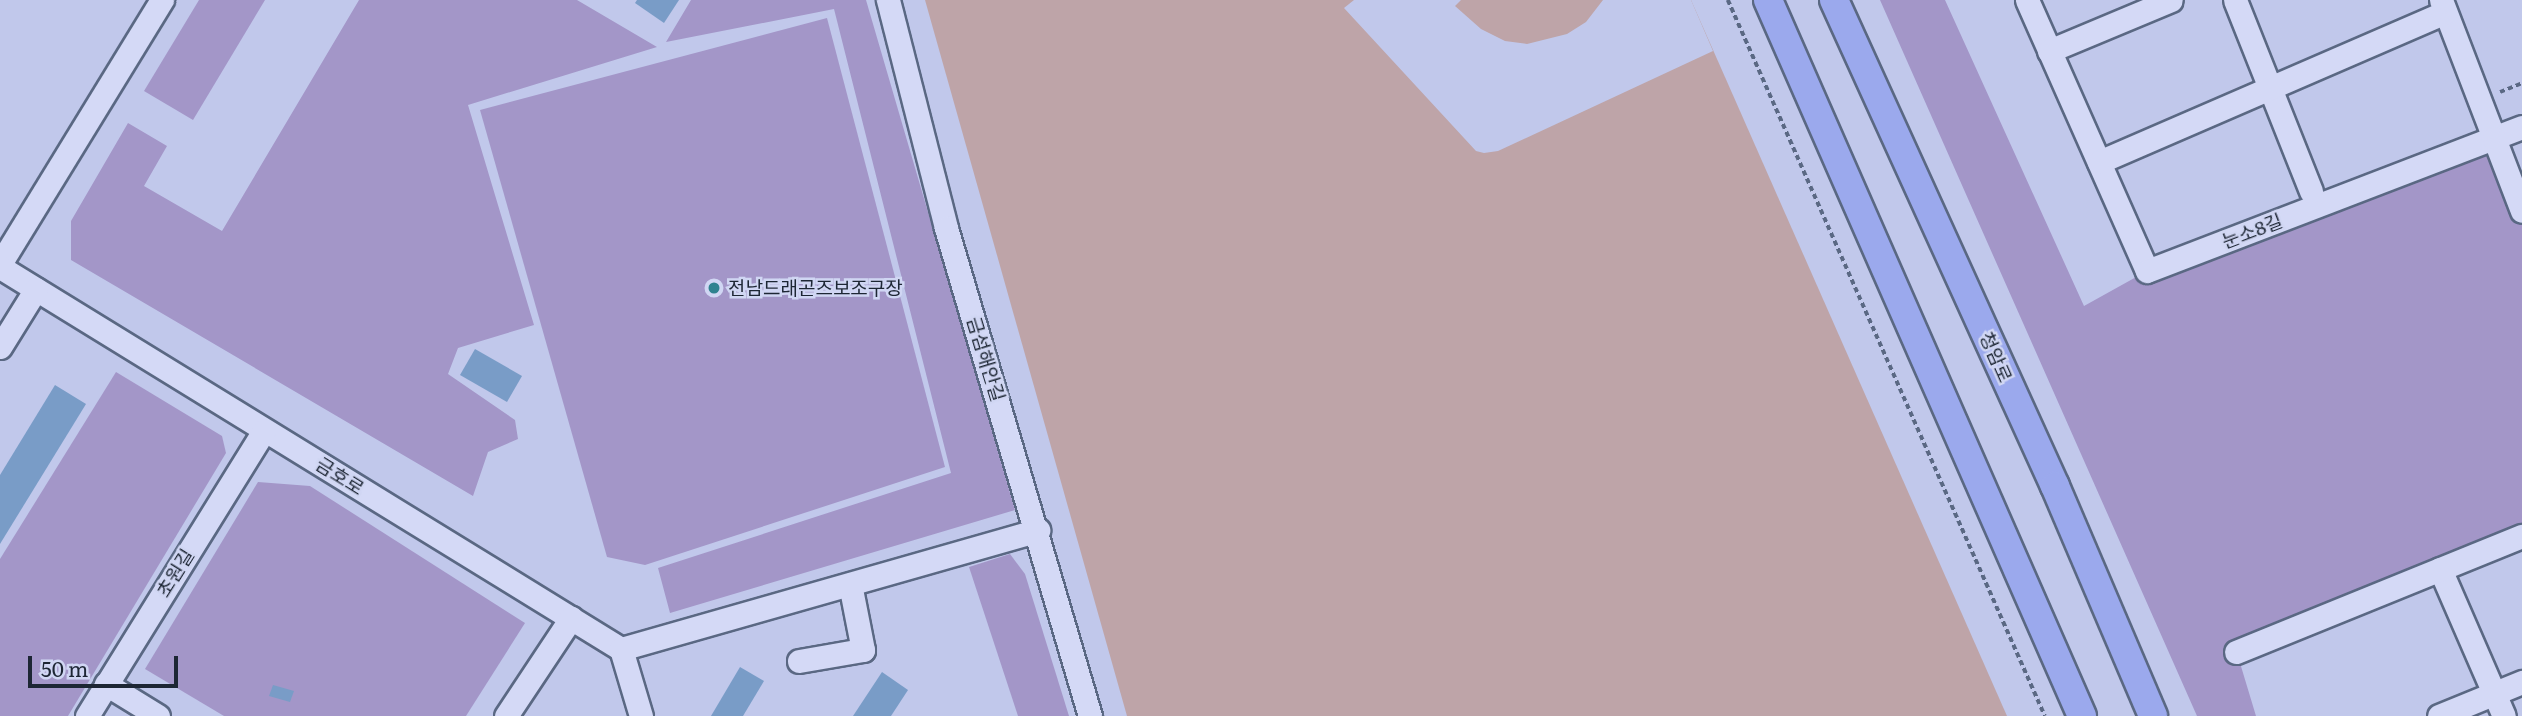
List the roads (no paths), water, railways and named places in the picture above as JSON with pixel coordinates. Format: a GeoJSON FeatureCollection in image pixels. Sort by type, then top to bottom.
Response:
{"type":"FeatureCollection","features":[{"type":"Feature","properties":{"kind":"main road"},"geometry":{"type":"LineString","coordinates":[[1768,0],[2082,716]]}},
{"type":"Feature","properties":{"kind":"main road","name":"청암로"},"geometry":{"type":"LineString","coordinates":[[1834,0],[2049,474],[2153,716]]}},
{"type":"Feature","properties":{"kind":"street"},"geometry":{"type":"LineString","coordinates":[[0,266],[162,0]]}},
{"type":"Feature","properties":{"kind":"street","name":"금섬해안길"},"geometry":{"type":"LineString","coordinates":[[888,0],[946,228],[1038,530],[1090,716]]}},
{"type":"Feature","properties":{"kind":"street","name":"눈소8길"},"geometry":{"type":"LineString","coordinates":[[2027,0],[2147,271],[2494,138]]}},
{"type":"Feature","properties":{"kind":"street"},"geometry":{"type":"LineString","coordinates":[[2049,51],[2171,0]]}},
{"type":"Feature","properties":{"kind":"street"},"geometry":{"type":"LineString","coordinates":[[2235,0],[2311,191]]}},
{"type":"Feature","properties":{"kind":"street"},"geometry":{"type":"LineString","coordinates":[[2099,162],[2270,88],[2443,6],[2522,211]]}},
{"type":"Feature","properties":{"kind":"street"},"geometry":{"type":"LineString","coordinates":[[2494,138],[2522,127]]}},
{"type":"Feature","properties":{"kind":"street","name":"금호로"},"geometry":{"type":"LineString","coordinates":[[0,266],[621,649]]}},
{"type":"Feature","properties":{"kind":"street"},"geometry":{"type":"LineString","coordinates":[[0,347],[36,289]]}},
{"type":"Feature","properties":{"kind":"street","name":"초원길"},"geometry":{"type":"LineString","coordinates":[[87,716],[264,430]]}},
{"type":"Feature","properties":{"kind":"street"},"geometry":{"type":"LineString","coordinates":[[641,716],[621,649],[1038,530]]}},
{"type":"Feature","properties":{"kind":"street"},"geometry":{"type":"LineString","coordinates":[[2236,652],[2522,536]]}},
{"type":"Feature","properties":{"kind":"street"},"geometry":{"type":"LineString","coordinates":[[2440,569],[2504,716]]}},
{"type":"Feature","properties":{"kind":"street"},"geometry":{"type":"LineString","coordinates":[[799,661],[863,650],[850,584]]}},
{"type":"Feature","properties":{"kind":"street"},"geometry":{"type":"LineString","coordinates":[[506,716],[571,618]]}},
{"type":"Feature","properties":{"kind":"street"},"geometry":{"type":"LineString","coordinates":[[2439,716],[2522,681]]}},
{"type":"Feature","properties":{"kind":"street"},"geometry":{"type":"LineString","coordinates":[[106,684],[158,716]]}},
{"type":"Feature","properties":{"kind":"place","name":"전남드래곤즈보조구장"},"geometry":{"type":"Point","coordinates":[714,288]}}]}
